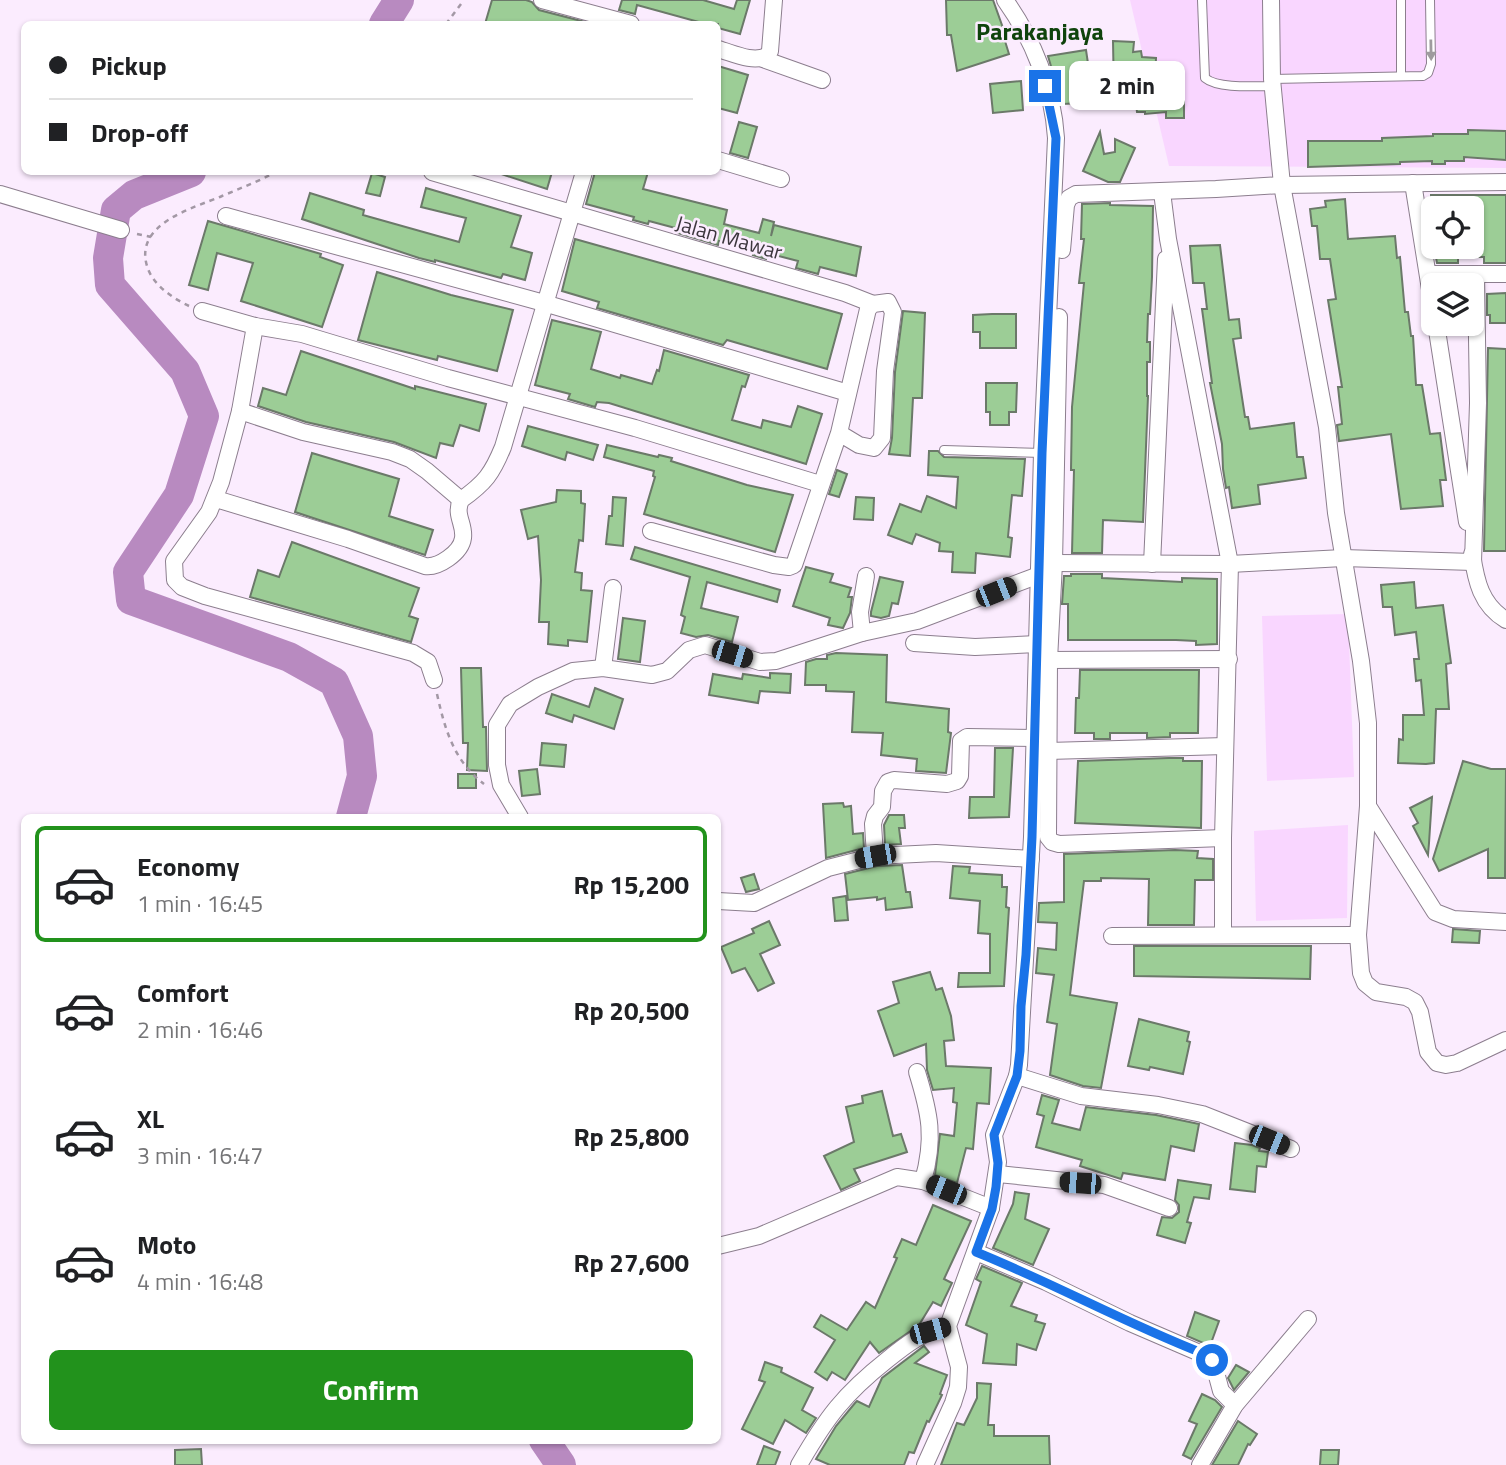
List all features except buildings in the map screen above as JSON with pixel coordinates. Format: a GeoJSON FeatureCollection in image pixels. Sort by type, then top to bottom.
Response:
{"type":"FeatureCollection","features":[{"type":"Feature","properties":{"kind":"street"},"geometry":{"type":"LineString","coordinates":[[542,0],[619,21]]}},
{"type":"Feature","properties":{"kind":"street"},"geometry":{"type":"LineString","coordinates":[[763,59],[770,51],[774,0]]}},
{"type":"Feature","properties":{"kind":"street"},"geometry":{"type":"LineString","coordinates":[[925,1465],[958,1387],[959,1367],[948,1326],[992,1209],[998,1174],[994,1135],[1017,1076],[1031,859],[1042,453],[1055,129],[1033,46],[1006,0]]}},
{"type":"Feature","properties":{"kind":"street"},"geometry":{"type":"LineString","coordinates":[[1271,0],[1272,83],[1282,184],[1327,427],[1343,558],[1368,723],[1368,806],[1358,935],[1362,978],[1376,992],[1406,997],[1415,1002],[1420,1012],[1428,1052],[1433,1060],[1441,1065],[1457,1063],[1506,1040]]}},
{"type":"Feature","properties":{"kind":"street"},"geometry":{"type":"LineString","coordinates":[[721,50],[748,58],[763,59],[822,80]]}},
{"type":"Feature","properties":{"kind":"street"},"geometry":{"type":"LineString","coordinates":[[721,161],[781,179]]}},
{"type":"Feature","properties":{"kind":"street","name":"Jalan Mawar"},"geometry":{"type":"LineString","coordinates":[[442,175],[845,293],[873,304]]}},
{"type":"Feature","properties":{"kind":"street"},"geometry":{"type":"LineString","coordinates":[[216,499],[429,567],[440,564],[462,542],[463,533],[457,514],[461,500],[477,490],[491,474],[503,447],[583,175]]}},
{"type":"Feature","properties":{"kind":"street"},"geometry":{"type":"LineString","coordinates":[[1223,838],[1052,842],[1048,837],[1049,660],[1054,564],[1058,347],[1066,205],[1069,198],[1076,194],[1162,192],[1282,184],[1506,182]]}},
{"type":"Feature","properties":{"kind":"street"},"geometry":{"type":"LineString","coordinates":[[1413,183],[1428,273]]}},
{"type":"Feature","properties":{"kind":"street"},"geometry":{"type":"LineString","coordinates":[[1162,192],[1168,239],[1230,564],[1223,934]]}},
{"type":"Feature","properties":{"kind":"street"},"geometry":{"type":"LineString","coordinates":[[0,194],[121,230]]}},
{"type":"Feature","properties":{"kind":"street"},"geometry":{"type":"LineString","coordinates":[[226,216],[544,303],[848,393]]}},
{"type":"Feature","properties":{"kind":"street"},"geometry":{"type":"LineString","coordinates":[[1152,564],[1168,239]]}},
{"type":"Feature","properties":{"kind":"street"},"geometry":{"type":"LineString","coordinates":[[1484,274],[1506,274]]}},
{"type":"Feature","properties":{"kind":"street"},"geometry":{"type":"LineString","coordinates":[[651,531],[793,569],[839,433],[868,309],[873,304],[888,302],[893,312],[885,371],[882,438],[873,448],[867,449],[839,433]]}},
{"type":"Feature","properties":{"kind":"street"},"geometry":{"type":"LineString","coordinates":[[202,311],[255,326],[302,334],[517,397],[635,428],[820,484]]}},
{"type":"Feature","properties":{"kind":"street"},"geometry":{"type":"LineString","coordinates":[[255,326],[240,411],[216,499],[200,527],[174,561],[173,574],[178,585],[205,596],[413,653],[428,662],[434,680]]}},
{"type":"Feature","properties":{"kind":"street"},"geometry":{"type":"LineString","coordinates":[[1438,336],[1473,562],[1481,593],[1495,612],[1506,620]]}},
{"type":"Feature","properties":{"kind":"street"},"geometry":{"type":"LineString","coordinates":[[1473,562],[1477,336]]}},
{"type":"Feature","properties":{"kind":"street"},"geometry":{"type":"LineString","coordinates":[[240,411],[329,439],[392,452],[410,459],[461,500]]}},
{"type":"Feature","properties":{"kind":"street"},"geometry":{"type":"LineString","coordinates":[[1054,564],[1230,564],[1343,558],[1473,562]]}},
{"type":"Feature","properties":{"kind":"street"},"geometry":{"type":"LineString","coordinates":[[518,814],[499,779],[496,735],[501,718],[510,704],[554,679],[573,671],[603,668],[639,674],[662,674],[690,650],[705,645],[760,662],[776,661],[862,633],[917,621],[1039,575]]}},
{"type":"Feature","properties":{"kind":"street"},"geometry":{"type":"LineString","coordinates":[[862,633],[860,612],[866,576]]}},
{"type":"Feature","properties":{"kind":"street"},"geometry":{"type":"LineString","coordinates":[[603,668],[613,588]]}},
{"type":"Feature","properties":{"kind":"street"},"geometry":{"type":"LineString","coordinates":[[914,643],[975,647],[1037,644]]}},
{"type":"Feature","properties":{"kind":"street"},"geometry":{"type":"LineString","coordinates":[[1049,660],[1229,659]]}},
{"type":"Feature","properties":{"kind":"street"},"geometry":{"type":"LineString","coordinates":[[875,856],[873,824],[882,807],[883,791],[888,782],[902,780],[947,784],[957,781],[961,741],[967,737],[1036,738]]}},
{"type":"Feature","properties":{"kind":"street"},"geometry":{"type":"LineString","coordinates":[[1048,751],[1225,746]]}},
{"type":"Feature","properties":{"kind":"street"},"geometry":{"type":"LineString","coordinates":[[1368,806],[1436,912],[1452,919],[1506,922]]}},
{"type":"Feature","properties":{"kind":"street"},"geometry":{"type":"LineString","coordinates":[[721,901],[754,904],[828,868],[875,856],[936,853],[1031,859]]}},
{"type":"Feature","properties":{"kind":"street"},"geometry":{"type":"LineString","coordinates":[[1112,936],[1358,935]]}},
{"type":"Feature","properties":{"kind":"street"},"geometry":{"type":"LineString","coordinates":[[917,1072],[932,1132],[931,1152],[923,1181]]}},
{"type":"Feature","properties":{"kind":"street"},"geometry":{"type":"LineString","coordinates":[[1017,1076],[1081,1096],[1192,1111],[1224,1121],[1291,1149]]}},
{"type":"Feature","properties":{"kind":"street"},"geometry":{"type":"LineString","coordinates":[[998,1174],[1104,1185],[1169,1208]]}},
{"type":"Feature","properties":{"kind":"street"},"geometry":{"type":"LineString","coordinates":[[721,1245],[759,1236],[890,1179],[906,1177],[923,1181],[992,1209]]}},
{"type":"Feature","properties":{"kind":"street"},"geometry":{"type":"LineString","coordinates":[[976,1252],[1209,1357],[1221,1391],[1235,1405]]}},
{"type":"Feature","properties":{"kind":"street"},"geometry":{"type":"LineString","coordinates":[[1200,1465],[1235,1405],[1308,1319]]}},
{"type":"Feature","properties":{"kind":"street"},"geometry":{"type":"LineString","coordinates":[[799,1465],[831,1414],[857,1384],[917,1337],[948,1326]]}},
{"type":"Feature","properties":{"kind":"lane"},"geometry":{"type":"LineString","coordinates":[[1202,0],[1205,78],[1209,82],[1222,85],[1423,76],[1430,69],[1430,0]]}},
{"type":"Feature","properties":{"kind":"lane"},"geometry":{"type":"LineString","coordinates":[[1401,0],[1401,76]]}},
{"type":"Feature","properties":{"kind":"lane"},"geometry":{"type":"LineString","coordinates":[[944,450],[1042,453]]}},
{"type":"Feature","properties":{"kind":"path"},"geometry":{"type":"LineString","coordinates":[[448,21],[464,0]]}},
{"type":"Feature","properties":{"kind":"path"},"geometry":{"type":"LineString","coordinates":[[202,311],[174,298],[154,280],[146,261],[151,237],[166,221],[185,210],[269,175]]}},
{"type":"Feature","properties":{"kind":"path"},"geometry":{"type":"LineString","coordinates":[[434,680],[443,720],[455,754],[472,775],[493,791]]}},
{"type":"Feature","properties":{"kind":"shaded area"},"geometry":{"type":"Polygon","coordinates":[[[1130,0],[1506,0],[1506,168],[1169,166],[1130,0]]]}},
{"type":"Feature","properties":{"kind":"shaded area"},"geometry":{"type":"Polygon","coordinates":[[[1348,614],[1354,777],[1267,781],[1262,616],[1348,614]]]}},
{"type":"Feature","properties":{"kind":"shaded area"},"geometry":{"type":"Polygon","coordinates":[[[1348,825],[1347,918],[1256,921],[1254,831],[1348,825]]]}},
{"type":"Feature","properties":{"kind":"waterway"},"geometry":{"type":"LineString","coordinates":[[386,21],[399,0]]}},
{"type":"Feature","properties":{"kind":"waterway"},"geometry":{"type":"LineString","coordinates":[[184,175],[134,195],[116,210],[108,258],[110,285],[185,371],[204,416],[179,495],[128,572],[131,600],[289,657],[334,682],[358,736],[362,776],[352,814]]}},
{"type":"Feature","properties":{"kind":"waterway"},"geometry":{"type":"LineString","coordinates":[[547,1444],[561,1465]]}},
{"type":"Feature","properties":{"kind":"district","name":"Parakanjaya"},"geometry":{"type":"Point","coordinates":[1040,32]}},
{"type":"Feature","properties":{"kind":"route"},"geometry":{"type":"LineString","coordinates":[[1045,86],[1056,138],[1042,453],[1036,738],[1026,955],[1017,1076],[994,1135],[998,1156],[996,1187],[992,1209],[976,1252],[1046,1282],[1129,1323],[1202,1353],[1212,1360]]}}]}
